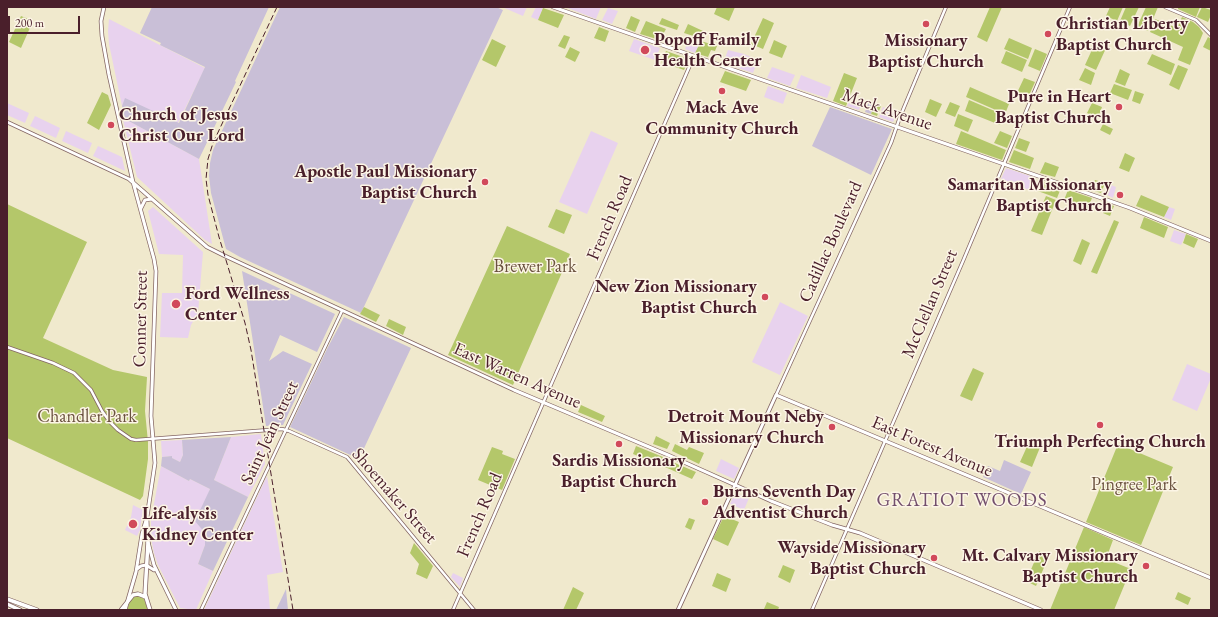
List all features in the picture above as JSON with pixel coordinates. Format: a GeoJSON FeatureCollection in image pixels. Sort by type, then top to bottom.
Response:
{"type":"FeatureCollection","features":[{"type":"Feature","properties":{"kind":"highway"},"geometry":{"type":"LineString","coordinates":[[148,542],[146,597],[150,610]]}},
{"type":"Feature","properties":{"kind":"highway"},"geometry":{"type":"LineString","coordinates":[[121,610],[128,600],[135,594],[140,594],[146,597]]}},
{"type":"Feature","properties":{"kind":"highway"},"geometry":{"type":"LineString","coordinates":[[7,599],[37,610]]}},
{"type":"Feature","properties":{"kind":"highway"},"geometry":{"type":"LineString","coordinates":[[7,604],[20,610]]}},
{"type":"Feature","properties":{"kind":"highway"},"geometry":{"type":"LineString","coordinates":[[32,608],[41,610]]}},
{"type":"Feature","properties":{"kind":"main road","name":"Conner Street"},"geometry":{"type":"LineString","coordinates":[[104,7],[101,21],[102,36],[112,90],[156,271],[152,408],[155,463],[147,517],[142,534],[136,572],[125,610]]}},
{"type":"Feature","properties":{"kind":"main road","name":"Mack Avenue"},"geometry":{"type":"LineString","coordinates":[[553,7],[1130,208],[1211,241]]}},
{"type":"Feature","properties":{"kind":"main road","name":"East Warren Avenue"},"geometry":{"type":"LineString","coordinates":[[7,122],[134,182],[207,247],[342,311],[544,403],[673,457],[735,485],[810,517],[832,525],[860,532],[1041,610]]}},
{"type":"Feature","properties":{"kind":"main road"},"geometry":{"type":"LineString","coordinates":[[141,210],[142,203],[145,200],[153,200]]}},
{"type":"Feature","properties":{"kind":"main road","name":"East Forest Avenue"},"geometry":{"type":"LineString","coordinates":[[776,395],[1211,578]]}},
{"type":"Feature","properties":{"kind":"main road","name":"Cadillac Boulevard"},"geometry":{"type":"LineString","coordinates":[[678,610],[776,395]]}},
{"type":"Feature","properties":{"kind":"main road"},"geometry":{"type":"LineString","coordinates":[[147,517],[148,542],[154,565],[176,610]]}},
{"type":"Feature","properties":{"kind":"main road"},"geometry":{"type":"LineString","coordinates":[[136,572],[139,567],[146,565],[153,568],[159,577]]}},
{"type":"Feature","properties":{"kind":"street","name":"Cadillac Boulevard"},"geometry":{"type":"LineString","coordinates":[[776,395],[897,127],[946,7]]}},
{"type":"Feature","properties":{"kind":"street","name":"McClellan Street"},"geometry":{"type":"LineString","coordinates":[[812,610],[1004,165],[1070,7]]}},
{"type":"Feature","properties":{"kind":"street"},"geometry":{"type":"LineString","coordinates":[[1165,7],[1196,20],[1211,35]]}},
{"type":"Feature","properties":{"kind":"street","name":"French Road"},"geometry":{"type":"LineString","coordinates":[[453,610],[694,56]]}},
{"type":"Feature","properties":{"kind":"street","name":"Saint Jean Street"},"geometry":{"type":"LineString","coordinates":[[201,610],[342,311]]}},
{"type":"Feature","properties":{"kind":"street","name":"Shoemaker Street"},"geometry":{"type":"LineString","coordinates":[[7,347],[53,363],[74,373],[91,390],[102,412],[110,422],[129,438],[136,440],[264,430],[286,430],[348,458],[474,610]]}},
{"type":"Feature","properties":{"kind":"shaded area"},"geometry":{"type":"Polygon","coordinates":[[[152,7],[269,7],[235,81],[236,82],[199,159],[125,119],[122,106],[125,98],[179,123],[205,67],[160,45],[161,43],[140,33],[152,7]]]}},
{"type":"Feature","properties":{"kind":"shaded area"},"geometry":{"type":"Polygon","coordinates":[[[280,7],[496,7],[503,10],[361,313],[240,257],[226,249],[211,193],[209,176],[213,150],[280,7]]]}},
{"type":"Feature","properties":{"kind":"shaded area"},"geometry":{"type":"Polygon","coordinates":[[[502,7],[527,7],[523,16],[502,7]]]}},
{"type":"Feature","properties":{"kind":"shaded area"},"geometry":{"type":"Polygon","coordinates":[[[536,7],[543,8],[538,20],[531,17],[536,7]]]}},
{"type":"Feature","properties":{"kind":"shaded area"},"geometry":{"type":"Polygon","coordinates":[[[565,7],[601,7],[596,19],[565,7]]]}},
{"type":"Feature","properties":{"kind":"shaded area"},"geometry":{"type":"Polygon","coordinates":[[[608,8],[618,11],[612,24],[602,20],[608,8]]]}},
{"type":"Feature","properties":{"kind":"shaded area"},"geometry":{"type":"Polygon","coordinates":[[[109,19],[205,68],[178,123],[126,99],[122,106],[109,44],[109,19]]]}},
{"type":"Feature","properties":{"kind":"shaded area"},"geometry":{"type":"Polygon","coordinates":[[[690,37],[701,41],[695,53],[685,49],[690,37]]]}},
{"type":"Feature","properties":{"kind":"shaded area","name":"Popoff Family Health Center"},"geometry":{"type":"Polygon","coordinates":[[[634,39],[660,48],[655,60],[629,51],[634,39]]]}},
{"type":"Feature","properties":{"kind":"shaded area"},"geometry":{"type":"Polygon","coordinates":[[[728,50],[744,54],[758,60],[753,73],[723,63],[728,50]]]}},
{"type":"Feature","properties":{"kind":"shaded area"},"geometry":{"type":"Polygon","coordinates":[[[772,67],[795,75],[790,86],[767,78],[772,67]]]}},
{"type":"Feature","properties":{"kind":"shaded area"},"geometry":{"type":"Polygon","coordinates":[[[801,75],[831,87],[827,98],[796,88],[801,75]]]}},
{"type":"Feature","properties":{"kind":"shaded area"},"geometry":{"type":"Polygon","coordinates":[[[768,86],[787,93],[783,104],[764,97],[768,86]]]}},
{"type":"Feature","properties":{"kind":"shaded area"},"geometry":{"type":"Polygon","coordinates":[[[850,100],[861,104],[859,110],[847,106],[850,100]]]}},
{"type":"Feature","properties":{"kind":"shaded area"},"geometry":{"type":"Polygon","coordinates":[[[869,101],[875,104],[871,114],[865,112],[869,101]]]}},
{"type":"Feature","properties":{"kind":"shaded area"},"geometry":{"type":"Polygon","coordinates":[[[7,103],[29,113],[25,123],[7,115],[7,103]]]}},
{"type":"Feature","properties":{"kind":"shaded area"},"geometry":{"type":"Polygon","coordinates":[[[830,107],[892,129],[871,175],[812,146],[830,107]]]}},
{"type":"Feature","properties":{"kind":"shaded area"},"geometry":{"type":"Polygon","coordinates":[[[883,107],[897,114],[893,122],[879,117],[883,107]]]}},
{"type":"Feature","properties":{"kind":"shaded area"},"geometry":{"type":"Polygon","coordinates":[[[35,116],[60,128],[56,138],[30,126],[35,116]]]}},
{"type":"Feature","properties":{"kind":"shaded area"},"geometry":{"type":"Polygon","coordinates":[[[125,119],[199,159],[212,244],[205,240],[137,177],[123,120],[125,119]]]}},
{"type":"Feature","properties":{"kind":"shaded area"},"geometry":{"type":"Polygon","coordinates":[[[66,131],[92,143],[88,153],[62,141],[66,131]]]}},
{"type":"Feature","properties":{"kind":"shaded area"},"geometry":{"type":"Polygon","coordinates":[[[591,131],[618,143],[587,214],[559,202],[591,131]]]}},
{"type":"Feature","properties":{"kind":"shaded area"},"geometry":{"type":"Polygon","coordinates":[[[98,146],[122,157],[125,171],[93,156],[98,146]]]}},
{"type":"Feature","properties":{"kind":"shaded area"},"geometry":{"type":"Polygon","coordinates":[[[1006,168],[1033,177],[1029,190],[1001,179],[1006,168]]]}},
{"type":"Feature","properties":{"kind":"shaded area"},"geometry":{"type":"Polygon","coordinates":[[[1111,185],[1116,187],[1113,198],[1107,195],[1111,185]]]}},
{"type":"Feature","properties":{"kind":"shaded area"},"geometry":{"type":"Polygon","coordinates":[[[153,207],[203,252],[198,313],[191,325],[188,338],[160,337],[162,293],[182,293],[183,255],[159,254],[148,211],[153,207]]]}},
{"type":"Feature","properties":{"kind":"shaded area"},"geometry":{"type":"Polygon","coordinates":[[[1169,207],[1175,209],[1171,220],[1164,217],[1169,207]]]}},
{"type":"Feature","properties":{"kind":"shaded area"},"geometry":{"type":"Polygon","coordinates":[[[1174,230],[1186,234],[1181,245],[1170,241],[1174,230]]]}},
{"type":"Feature","properties":{"kind":"shaded area"},"geometry":{"type":"Polygon","coordinates":[[[242,271],[335,314],[317,352],[280,335],[269,361],[283,351],[312,364],[283,425],[266,426],[242,271]]]}},
{"type":"Feature","properties":{"kind":"shaded area"},"geometry":{"type":"Polygon","coordinates":[[[780,302],[808,316],[780,375],[752,362],[780,302]]]}},
{"type":"Feature","properties":{"kind":"shaded area"},"geometry":{"type":"Polygon","coordinates":[[[344,317],[411,348],[359,459],[290,427],[344,317]]]}},
{"type":"Feature","properties":{"kind":"shaded area"},"geometry":{"type":"Polygon","coordinates":[[[1187,364],[1211,374],[1211,378],[1197,411],[1172,400],[1187,364]]]}},
{"type":"Feature","properties":{"kind":"shaded area"},"geometry":{"type":"Polygon","coordinates":[[[261,434],[265,464],[248,497],[214,480],[231,437],[261,434]]]}},
{"type":"Feature","properties":{"kind":"shaded area"},"geometry":{"type":"Polygon","coordinates":[[[231,437],[214,480],[248,497],[213,571],[198,564],[205,545],[205,533],[195,521],[210,489],[190,479],[189,481],[161,466],[162,457],[172,456],[172,458],[180,462],[183,455],[182,440],[231,437]]]}},
{"type":"Feature","properties":{"kind":"shaded area"},"geometry":{"type":"Polygon","coordinates":[[[182,440],[183,455],[180,462],[172,458],[172,456],[162,457],[161,441],[182,440]]]}},
{"type":"Feature","properties":{"kind":"shaded area"},"geometry":{"type":"Polygon","coordinates":[[[721,459],[739,468],[734,479],[716,471],[721,459]]]}},
{"type":"Feature","properties":{"kind":"shaded area"},"geometry":{"type":"Polygon","coordinates":[[[1004,460],[1031,472],[1021,494],[983,477],[988,466],[1000,471],[1004,460]]]}},
{"type":"Feature","properties":{"kind":"shaded area"},"geometry":{"type":"Polygon","coordinates":[[[161,466],[189,481],[190,479],[210,489],[198,524],[205,532],[205,545],[198,564],[213,571],[196,610],[180,608],[158,565],[154,553],[151,538],[151,520],[161,466]]]}},
{"type":"Feature","properties":{"kind":"shaded area"},"geometry":{"type":"Polygon","coordinates":[[[267,476],[283,572],[267,575],[270,610],[204,610],[267,476]]]}},
{"type":"Feature","properties":{"kind":"shaded area"},"geometry":{"type":"Polygon","coordinates":[[[735,493],[749,498],[744,510],[730,504],[735,493]]]}},
{"type":"Feature","properties":{"kind":"shaded area"},"geometry":{"type":"Polygon","coordinates":[[[133,505],[143,510],[140,530],[137,536],[125,530],[131,517],[133,505]]]}},
{"type":"Feature","properties":{"kind":"shaded area"},"geometry":{"type":"Polygon","coordinates":[[[453,573],[463,578],[460,587],[451,577],[453,573]]]}},
{"type":"Feature","properties":{"kind":"shaded area"},"geometry":{"type":"Polygon","coordinates":[[[286,589],[288,610],[276,610],[286,589]]]}},
{"type":"Feature","properties":{"kind":"green space"},"geometry":{"type":"Polygon","coordinates":[[[717,7],[735,7],[729,21],[714,14],[717,7]]]}},
{"type":"Feature","properties":{"kind":"green space"},"geometry":{"type":"Polygon","coordinates":[[[990,7],[1002,7],[987,42],[977,37],[990,7]]]}},
{"type":"Feature","properties":{"kind":"green space"},"geometry":{"type":"Polygon","coordinates":[[[1110,7],[1123,7],[1117,21],[1106,16],[1110,7]]]}},
{"type":"Feature","properties":{"kind":"green space"},"geometry":{"type":"Polygon","coordinates":[[[1126,7],[1139,7],[1130,26],[1120,21],[1126,7]]]}},
{"type":"Feature","properties":{"kind":"green space"},"geometry":{"type":"Polygon","coordinates":[[[1146,7],[1158,7],[1148,31],[1137,27],[1146,7]]]}},
{"type":"Feature","properties":{"kind":"green space"},"geometry":{"type":"Polygon","coordinates":[[[1178,7],[1200,7],[1196,17],[1178,9],[1178,7]]]}},
{"type":"Feature","properties":{"kind":"green space"},"geometry":{"type":"Polygon","coordinates":[[[1202,7],[1211,10],[1211,15],[1208,22],[1197,17],[1202,7]]]}},
{"type":"Feature","properties":{"kind":"green space"},"geometry":{"type":"Polygon","coordinates":[[[543,8],[564,15],[558,28],[538,20],[543,8]]]}},
{"type":"Feature","properties":{"kind":"green space"},"geometry":{"type":"Polygon","coordinates":[[[21,16],[33,21],[21,48],[9,42],[21,16]]]}},
{"type":"Feature","properties":{"kind":"green space"},"geometry":{"type":"Polygon","coordinates":[[[631,16],[640,20],[635,32],[626,28],[631,16]]]}},
{"type":"Feature","properties":{"kind":"green space"},"geometry":{"type":"Polygon","coordinates":[[[1182,17],[1193,22],[1203,33],[1190,65],[1178,60],[1183,47],[1150,32],[1155,19],[1177,28],[1182,17]]]}},
{"type":"Feature","properties":{"kind":"green space"},"geometry":{"type":"Polygon","coordinates":[[[662,18],[679,25],[677,30],[659,24],[662,18]]]}},
{"type":"Feature","properties":{"kind":"green space"},"geometry":{"type":"Polygon","coordinates":[[[763,18],[774,23],[763,49],[751,44],[763,18]]]}},
{"type":"Feature","properties":{"kind":"green space"},"geometry":{"type":"Polygon","coordinates":[[[646,21],[666,29],[660,40],[640,34],[646,21]]]}},
{"type":"Feature","properties":{"kind":"green space"},"geometry":{"type":"Polygon","coordinates":[[[688,24],[703,31],[700,38],[684,33],[688,24]]]}},
{"type":"Feature","properties":{"kind":"green space"},"geometry":{"type":"Polygon","coordinates":[[[599,27],[609,31],[605,42],[594,38],[599,27]]]}},
{"type":"Feature","properties":{"kind":"green space"},"geometry":{"type":"Polygon","coordinates":[[[564,35],[570,37],[565,49],[558,46],[564,35]]]}},
{"type":"Feature","properties":{"kind":"green space"},"geometry":{"type":"Polygon","coordinates":[[[1208,37],[1211,39],[1211,51],[1203,47],[1208,37]]]}},
{"type":"Feature","properties":{"kind":"green space"},"geometry":{"type":"Polygon","coordinates":[[[1009,38],[1032,48],[1028,59],[1004,49],[1009,38]]]}},
{"type":"Feature","properties":{"kind":"green space"},"geometry":{"type":"Polygon","coordinates":[[[492,39],[506,46],[496,67],[482,60],[492,39]]]}},
{"type":"Feature","properties":{"kind":"green space"},"geometry":{"type":"Polygon","coordinates":[[[774,40],[787,46],[782,58],[769,53],[774,40]]]}},
{"type":"Feature","properties":{"kind":"green space"},"geometry":{"type":"Polygon","coordinates":[[[701,41],[717,46],[715,51],[711,50],[708,57],[695,53],[701,41]]]}},
{"type":"Feature","properties":{"kind":"green space"},"geometry":{"type":"Polygon","coordinates":[[[1096,41],[1107,46],[1096,70],[1085,65],[1096,41]]]}},
{"type":"Feature","properties":{"kind":"green space"},"geometry":{"type":"Polygon","coordinates":[[[570,47],[580,52],[575,62],[565,57],[570,47]]]}},
{"type":"Feature","properties":{"kind":"green space"},"geometry":{"type":"Polygon","coordinates":[[[1035,49],[1047,54],[1040,71],[1028,66],[1035,49]]]}},
{"type":"Feature","properties":{"kind":"green space"},"geometry":{"type":"Polygon","coordinates":[[[666,51],[689,59],[684,70],[661,62],[666,51]]]}},
{"type":"Feature","properties":{"kind":"green space"},"geometry":{"type":"Polygon","coordinates":[[[1006,51],[1027,60],[1022,72],[1001,63],[1006,51]]]}},
{"type":"Feature","properties":{"kind":"green space"},"geometry":{"type":"Polygon","coordinates":[[[1152,54],[1175,64],[1171,75],[1147,64],[1152,54]]]}},
{"type":"Feature","properties":{"kind":"green space"},"geometry":{"type":"Polygon","coordinates":[[[1178,65],[1188,69],[1179,90],[1169,85],[1178,65]]]}},
{"type":"Feature","properties":{"kind":"green space"},"geometry":{"type":"Polygon","coordinates":[[[1085,68],[1095,73],[1091,85],[1079,80],[1085,68]]]}},
{"type":"Feature","properties":{"kind":"green space"},"geometry":{"type":"Polygon","coordinates":[[[1120,69],[1130,74],[1125,86],[1115,82],[1120,69]]]}},
{"type":"Feature","properties":{"kind":"green space"},"geometry":{"type":"Polygon","coordinates":[[[725,71],[751,80],[746,91],[720,82],[725,71]]]}},
{"type":"Feature","properties":{"kind":"green space"},"geometry":{"type":"Polygon","coordinates":[[[844,73],[857,78],[846,106],[833,101],[844,73]]]}},
{"type":"Feature","properties":{"kind":"green space"},"geometry":{"type":"Polygon","coordinates":[[[1024,78],[1035,82],[1027,100],[1016,95],[1024,78]]]}},
{"type":"Feature","properties":{"kind":"green space"},"geometry":{"type":"Polygon","coordinates":[[[1114,84],[1132,90],[1128,100],[1110,93],[1114,84]]]}},
{"type":"Feature","properties":{"kind":"green space"},"geometry":{"type":"Polygon","coordinates":[[[970,87],[1009,104],[1005,114],[966,97],[970,87]]]}},
{"type":"Feature","properties":{"kind":"green space"},"geometry":{"type":"Polygon","coordinates":[[[1135,91],[1144,94],[1140,104],[1132,101],[1135,91]]]}},
{"type":"Feature","properties":{"kind":"green space"},"geometry":{"type":"Polygon","coordinates":[[[102,92],[108,95],[111,105],[99,130],[87,123],[102,92]]]}},
{"type":"Feature","properties":{"kind":"green space"},"geometry":{"type":"Polygon","coordinates":[[[930,99],[942,104],[936,117],[925,112],[930,99]]]}},
{"type":"Feature","properties":{"kind":"green space"},"geometry":{"type":"Polygon","coordinates":[[[969,100],[1004,115],[1000,125],[965,111],[969,100]]]}},
{"type":"Feature","properties":{"kind":"green space"},"geometry":{"type":"Polygon","coordinates":[[[950,102],[960,106],[955,117],[945,113],[950,102]]]}},
{"type":"Feature","properties":{"kind":"green space"},"geometry":{"type":"Polygon","coordinates":[[[1092,103],[1102,107],[1098,118],[1087,113],[1092,103]]]}},
{"type":"Feature","properties":{"kind":"green space"},"geometry":{"type":"Polygon","coordinates":[[[875,104],[881,106],[877,116],[871,114],[875,104]]]}},
{"type":"Feature","properties":{"kind":"green space"},"geometry":{"type":"Polygon","coordinates":[[[958,114],[973,120],[968,132],[954,126],[958,114]]]}},
{"type":"Feature","properties":{"kind":"green space"},"geometry":{"type":"Polygon","coordinates":[[[1103,124],[1113,129],[1110,135],[1100,130],[1103,124]]]}},
{"type":"Feature","properties":{"kind":"green space"},"geometry":{"type":"Polygon","coordinates":[[[961,131],[1006,150],[1002,160],[956,144],[961,131]]]}},
{"type":"Feature","properties":{"kind":"green space"},"geometry":{"type":"Polygon","coordinates":[[[1000,131],[1012,136],[1007,148],[994,143],[1000,131]]]}},
{"type":"Feature","properties":{"kind":"green space"},"geometry":{"type":"Polygon","coordinates":[[[1019,138],[1030,142],[1026,152],[1015,148],[1019,138]]]}},
{"type":"Feature","properties":{"kind":"green space"},"geometry":{"type":"Polygon","coordinates":[[[1014,150],[1034,158],[1030,169],[1009,162],[1014,150]]]}},
{"type":"Feature","properties":{"kind":"green space"},"geometry":{"type":"Polygon","coordinates":[[[1125,153],[1135,158],[1129,172],[1119,168],[1125,153]]]}},
{"type":"Feature","properties":{"kind":"green space"},"geometry":{"type":"Polygon","coordinates":[[[1045,162],[1059,167],[1055,177],[1040,173],[1045,162]]]}},
{"type":"Feature","properties":{"kind":"green space"},"geometry":{"type":"Polygon","coordinates":[[[1039,180],[1061,188],[1057,198],[1035,190],[1039,180]]]}},
{"type":"Feature","properties":{"kind":"green space"},"geometry":{"type":"Polygon","coordinates":[[[1095,180],[1105,183],[1101,193],[1091,190],[1095,180]]]}},
{"type":"Feature","properties":{"kind":"green space"},"geometry":{"type":"Polygon","coordinates":[[[1068,190],[1092,198],[1088,208],[1064,200],[1068,190]]]}},
{"type":"Feature","properties":{"kind":"green space"},"geometry":{"type":"Polygon","coordinates":[[[1141,195],[1169,207],[1164,217],[1136,206],[1141,195]]]}},
{"type":"Feature","properties":{"kind":"green space"},"geometry":{"type":"Polygon","coordinates":[[[1046,196],[1056,200],[1042,235],[1031,231],[1046,196]]]}},
{"type":"Feature","properties":{"kind":"green space","name":"Chandler Park"},"geometry":{"type":"Polygon","coordinates":[[[7,204],[87,242],[43,338],[113,370],[147,377],[145,411],[148,459],[143,496],[140,500],[7,438],[7,204]]]}},
{"type":"Feature","properties":{"kind":"green space"},"geometry":{"type":"Polygon","coordinates":[[[1107,204],[1114,206],[1110,216],[1103,213],[1107,204]]]}},
{"type":"Feature","properties":{"kind":"green space"},"geometry":{"type":"Polygon","coordinates":[[[556,209],[572,215],[564,234],[548,227],[556,209]]]}},
{"type":"Feature","properties":{"kind":"green space"},"geometry":{"type":"Polygon","coordinates":[[[1144,217],[1168,227],[1164,238],[1140,228],[1144,217]]]}},
{"type":"Feature","properties":{"kind":"green space"},"geometry":{"type":"Polygon","coordinates":[[[1114,220],[1119,222],[1097,274],[1091,272],[1114,220]]]}},
{"type":"Feature","properties":{"kind":"green space","name":"Brewer Park"},"geometry":{"type":"Polygon","coordinates":[[[507,226],[570,254],[513,385],[448,355],[507,226]]]}},
{"type":"Feature","properties":{"kind":"green space"},"geometry":{"type":"Polygon","coordinates":[[[1186,234],[1198,239],[1194,248],[1183,243],[1186,234]]]}},
{"type":"Feature","properties":{"kind":"green space"},"geometry":{"type":"Polygon","coordinates":[[[1082,239],[1090,243],[1081,265],[1073,261],[1082,239]]]}},
{"type":"Feature","properties":{"kind":"green space"},"geometry":{"type":"Polygon","coordinates":[[[364,307],[380,315],[376,322],[360,314],[364,307]]]}},
{"type":"Feature","properties":{"kind":"green space"},"geometry":{"type":"Polygon","coordinates":[[[389,319],[406,327],[403,335],[386,326],[389,319]]]}},
{"type":"Feature","properties":{"kind":"green space"},"geometry":{"type":"Polygon","coordinates":[[[973,368],[984,373],[972,401],[960,396],[973,368]]]}},
{"type":"Feature","properties":{"kind":"green space"},"geometry":{"type":"Polygon","coordinates":[[[581,405],[605,416],[602,422],[578,412],[581,405]]]}},
{"type":"Feature","properties":{"kind":"green space"},"geometry":{"type":"Polygon","coordinates":[[[656,436],[670,443],[667,449],[653,444],[656,436]]]}},
{"type":"Feature","properties":{"kind":"green space"},"geometry":{"type":"Polygon","coordinates":[[[1030,440],[1041,445],[1032,467],[1020,462],[1030,440]]]}},
{"type":"Feature","properties":{"kind":"green space"},"geometry":{"type":"Polygon","coordinates":[[[675,444],[687,450],[689,447],[704,453],[699,464],[672,451],[675,444]]]}},
{"type":"Feature","properties":{"kind":"green space","name":"Pingree Park"},"geometry":{"type":"Polygon","coordinates":[[[1118,444],[1173,467],[1141,545],[1086,522],[1118,444]]]}},
{"type":"Feature","properties":{"kind":"green space"},"geometry":{"type":"Polygon","coordinates":[[[636,446],[663,457],[660,465],[633,454],[636,446]]]}},
{"type":"Feature","properties":{"kind":"green space"},"geometry":{"type":"Polygon","coordinates":[[[492,447],[503,451],[502,454],[515,459],[502,490],[478,480],[492,447]]]}},
{"type":"Feature","properties":{"kind":"green space"},"geometry":{"type":"Polygon","coordinates":[[[668,460],[696,472],[692,479],[665,467],[668,460]]]}},
{"type":"Feature","properties":{"kind":"green space"},"geometry":{"type":"Polygon","coordinates":[[[724,516],[739,522],[728,546],[713,539],[724,516]]]}},
{"type":"Feature","properties":{"kind":"green space"},"geometry":{"type":"Polygon","coordinates":[[[689,518],[695,520],[691,530],[685,527],[689,518]]]}},
{"type":"Feature","properties":{"kind":"green space","name":"Pingree Park"},"geometry":{"type":"Polygon","coordinates":[[[1084,527],[1113,540],[1106,559],[1131,569],[1114,610],[1050,610],[1084,527]]]}},
{"type":"Feature","properties":{"kind":"green space"},"geometry":{"type":"Polygon","coordinates":[[[414,543],[433,566],[427,579],[416,574],[419,564],[410,553],[414,543]]]}},
{"type":"Feature","properties":{"kind":"green space"},"geometry":{"type":"Polygon","coordinates":[[[1039,551],[1049,556],[1036,586],[1026,581],[1039,551]]]}},
{"type":"Feature","properties":{"kind":"green space"},"geometry":{"type":"Polygon","coordinates":[[[783,565],[795,570],[790,583],[778,577],[783,565]]]}},
{"type":"Feature","properties":{"kind":"green space"},"geometry":{"type":"Polygon","coordinates":[[[717,573],[731,579],[726,592],[712,586],[717,573]]]}},
{"type":"Feature","properties":{"kind":"green space"},"geometry":{"type":"Polygon","coordinates":[[[573,587],[584,593],[576,610],[563,610],[573,587]]]}},
{"type":"Feature","properties":{"kind":"green space"},"geometry":{"type":"Polygon","coordinates":[[[1178,592],[1191,598],[1188,605],[1175,599],[1178,592]]]}},
{"type":"Feature","properties":{"kind":"green space"},"geometry":{"type":"Polygon","coordinates":[[[138,595],[144,599],[148,610],[127,610],[130,601],[133,597],[138,595]]]}},
{"type":"Feature","properties":{"kind":"green space"},"geometry":{"type":"Polygon","coordinates":[[[767,602],[779,607],[778,610],[764,609],[767,602]]]}},
{"type":"Feature","properties":{"kind":"railway"},"geometry":{"type":"LineString","coordinates":[[277,7],[213,143],[208,159],[206,179],[208,195],[219,237],[245,323],[251,350],[293,610]]}},
{"type":"Feature","properties":{"kind":"place","name":"Missionary Baptist Church"},"geometry":{"type":"Point","coordinates":[926,24]}},
{"type":"Feature","properties":{"kind":"place","name":"Christian Liberty Baptist Church"},"geometry":{"type":"Point","coordinates":[1048,34]}},
{"type":"Feature","properties":{"kind":"place","name":"Popoff Family Health Center"},"geometry":{"type":"Point","coordinates":[645,50]}},
{"type":"Feature","properties":{"kind":"place","name":"Mack Ave Community Church"},"geometry":{"type":"Point","coordinates":[722,91]}},
{"type":"Feature","properties":{"kind":"place","name":"Pure in Heart Baptist Church"},"geometry":{"type":"Point","coordinates":[1119,107]}},
{"type":"Feature","properties":{"kind":"place","name":"Church of Jesus Christ Our Lord"},"geometry":{"type":"Point","coordinates":[111,125]}},
{"type":"Feature","properties":{"kind":"place","name":"Apostle Paul Missionary Baptist Church"},"geometry":{"type":"Point","coordinates":[485,182]}},
{"type":"Feature","properties":{"kind":"place","name":"Samaritan Missionary Baptist Church"},"geometry":{"type":"Point","coordinates":[1120,195]}},
{"type":"Feature","properties":{"kind":"place","name":"New Zion Missionary Baptist Church"},"geometry":{"type":"Point","coordinates":[765,297]}},
{"type":"Feature","properties":{"kind":"place","name":"Ford Wellness Center"},"geometry":{"type":"Point","coordinates":[176,304]}},
{"type":"Feature","properties":{"kind":"place","name":"Triumph Perfecting Church"},"geometry":{"type":"Point","coordinates":[1100,425]}},
{"type":"Feature","properties":{"kind":"place","name":"Detroit Mount Neby Missionary Church"},"geometry":{"type":"Point","coordinates":[832,427]}},
{"type":"Feature","properties":{"kind":"place","name":"Sardis Missionary Baptist Church"},"geometry":{"type":"Point","coordinates":[619,444]}},
{"type":"Feature","properties":{"kind":"place","name":"Burns Seventh Day Adventist Church"},"geometry":{"type":"Point","coordinates":[705,502]}},
{"type":"Feature","properties":{"kind":"place","name":"Life-alysis Kidney Center"},"geometry":{"type":"Point","coordinates":[133,524]}},
{"type":"Feature","properties":{"kind":"place","name":"Wayside Missionary Baptist Church"},"geometry":{"type":"Point","coordinates":[934,558]}},
{"type":"Feature","properties":{"kind":"place","name":"Mt. Calvary Missionary Baptist Church"},"geometry":{"type":"Point","coordinates":[1146,566]}},
{"type":"Feature","properties":{"kind":"district","name":"GRATIOT WOODS"},"geometry":{"type":"Point","coordinates":[962,501]}}]}
